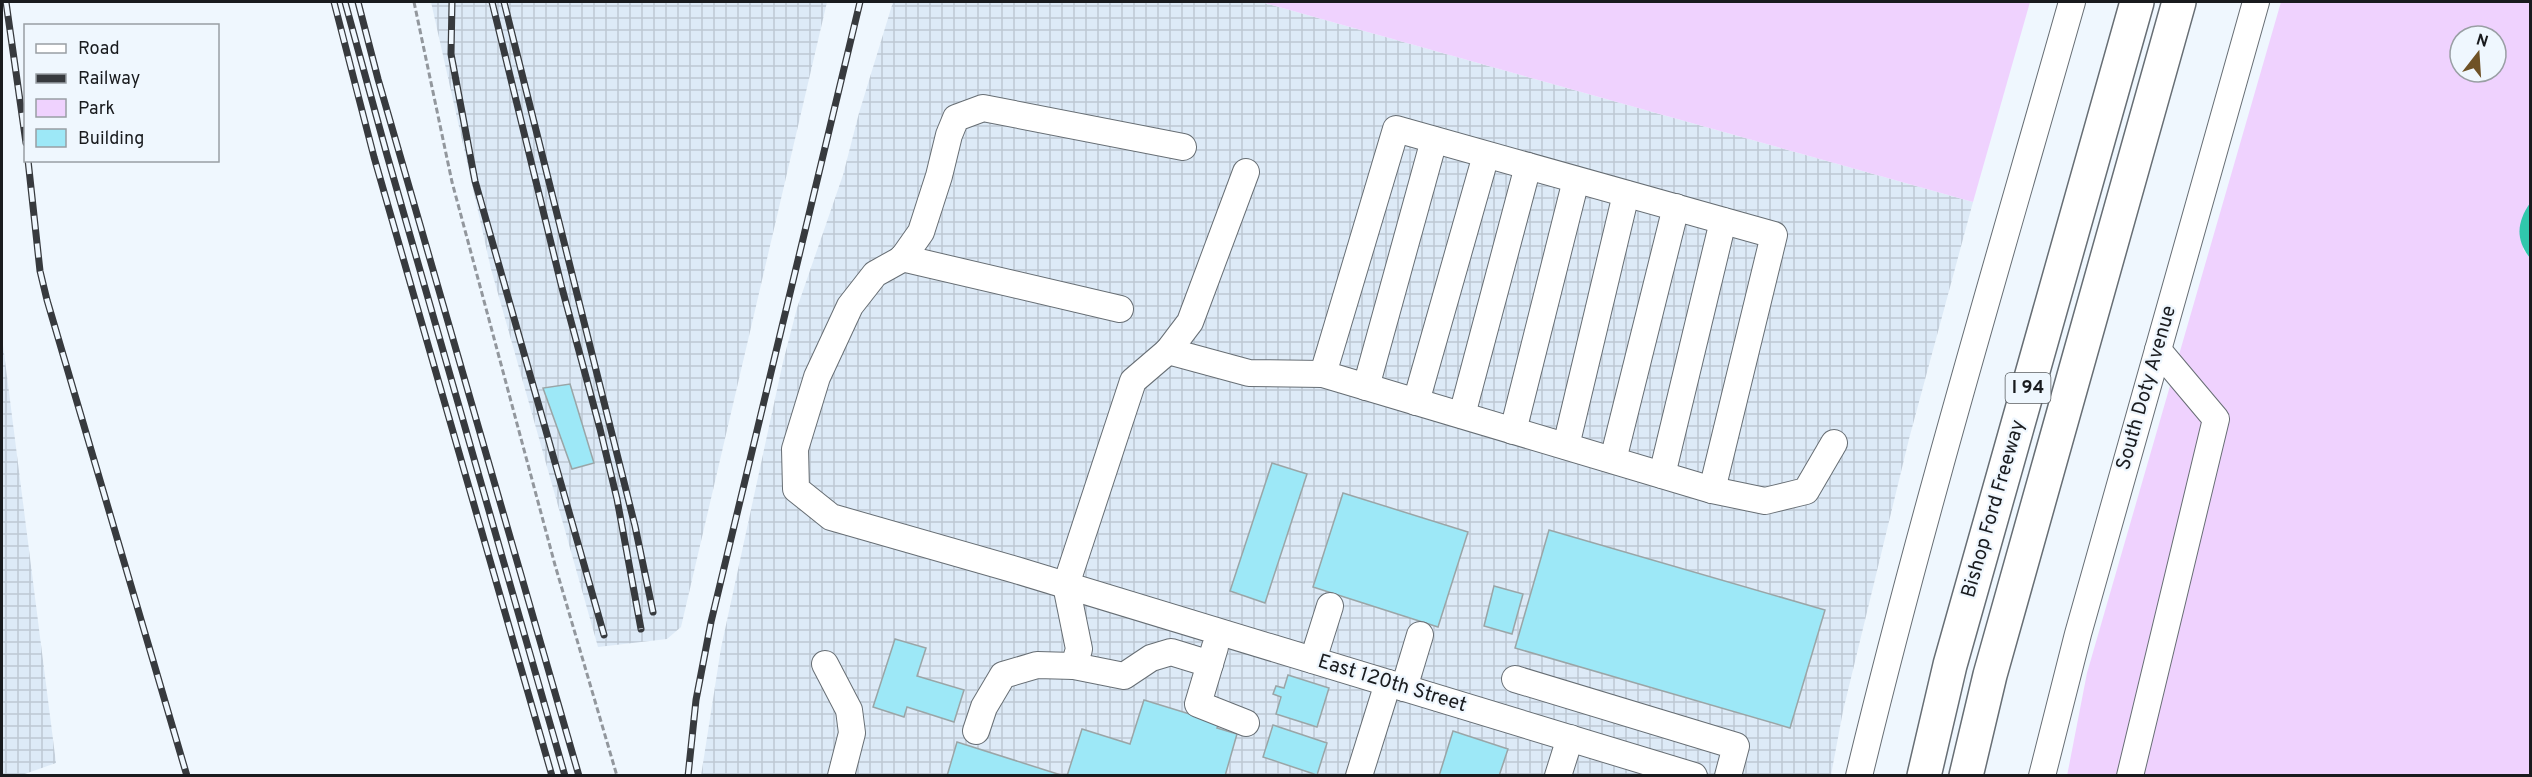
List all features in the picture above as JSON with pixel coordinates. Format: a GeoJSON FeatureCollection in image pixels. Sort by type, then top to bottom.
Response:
{"type":"FeatureCollection","features":[{"type":"Feature","properties":{"kind":"highway","name":"Bishop Ford Freeway"},"geometry":{"type":"LineString","coordinates":[[1924,776],[1950,665],[2137,2]]}},
{"type":"Feature","properties":{"kind":"highway","name":"Bishop Ford Freeway"},"geometry":{"type":"LineString","coordinates":[[1966,776],[1996,653],[2179,2]]}},
{"type":"Feature","properties":{"kind":"street"},"geometry":{"type":"LineString","coordinates":[[1859,776],[1891,649],[1965,379],[2072,2]]}},
{"type":"Feature","properties":{"kind":"street","name":"South Doty Avenue"},"geometry":{"type":"LineString","coordinates":[[2042,776],[2078,634],[2256,2]]}},
{"type":"Feature","properties":{"kind":"street"},"geometry":{"type":"LineString","coordinates":[[1120,309],[902,258],[921,232],[956,118],[983,108],[1183,147]]}},
{"type":"Feature","properties":{"kind":"street"},"geometry":{"type":"LineString","coordinates":[[1323,374],[1396,129],[1774,235],[1712,490]]}},
{"type":"Feature","properties":{"kind":"street"},"geometry":{"type":"LineString","coordinates":[[1366,387],[1434,140]]}},
{"type":"Feature","properties":{"kind":"street"},"geometry":{"type":"LineString","coordinates":[[1416,402],[1486,155]]}},
{"type":"Feature","properties":{"kind":"street"},"geometry":{"type":"LineString","coordinates":[[1462,415],[1528,166]]}},
{"type":"Feature","properties":{"kind":"street"},"geometry":{"type":"LineString","coordinates":[[1074,666],[1078,649],[1066,585],[1132,381],[1168,351],[1190,322],[1246,172]]}},
{"type":"Feature","properties":{"kind":"street"},"geometry":{"type":"LineString","coordinates":[[1513,431],[1576,180]]}},
{"type":"Feature","properties":{"kind":"street"},"geometry":{"type":"LineString","coordinates":[[1566,446],[1626,194]]}},
{"type":"Feature","properties":{"kind":"street"},"geometry":{"type":"LineString","coordinates":[[1613,460],[1676,207]]}},
{"type":"Feature","properties":{"kind":"street"},"geometry":{"type":"LineString","coordinates":[[1662,475],[1724,221]]}},
{"type":"Feature","properties":{"kind":"street","name":"East 120th Street"},"geometry":{"type":"LineString","coordinates":[[902,258],[874,273],[850,306],[817,377],[795,449],[796,489],[831,517],[1066,585],[1694,776]]}},
{"type":"Feature","properties":{"kind":"street"},"geometry":{"type":"LineString","coordinates":[[2130,776],[2216,419],[2158,350]]}},
{"type":"Feature","properties":{"kind":"street"},"geometry":{"type":"LineString","coordinates":[[1168,351],[1249,373],[1323,374],[1712,490],[1765,501],[1806,491],[1834,443]]}},
{"type":"Feature","properties":{"kind":"street"},"geometry":{"type":"LineString","coordinates":[[1313,660],[1330,606]]}},
{"type":"Feature","properties":{"kind":"street"},"geometry":{"type":"LineString","coordinates":[[1220,632],[1198,704],[1246,723]]}},
{"type":"Feature","properties":{"kind":"street"},"geometry":{"type":"LineString","coordinates":[[1359,776],[1396,685],[1420,635]]}},
{"type":"Feature","properties":{"kind":"street"},"geometry":{"type":"LineString","coordinates":[[976,731],[984,707],[1003,675],[1037,665],[1074,666],[1124,676],[1151,658],[1171,652],[1210,664]]}},
{"type":"Feature","properties":{"kind":"street"},"geometry":{"type":"LineString","coordinates":[[825,664],[849,710],[852,733],[841,776]]}},
{"type":"Feature","properties":{"kind":"street"},"geometry":{"type":"LineString","coordinates":[[1515,679],[1736,746],[1728,776]]}},
{"type":"Feature","properties":{"kind":"street"},"geometry":{"type":"LineString","coordinates":[[1656,764],[1668,725]]}},
{"type":"Feature","properties":{"kind":"street"},"geometry":{"type":"LineString","coordinates":[[1558,776],[1570,738]]}},
{"type":"Feature","properties":{"kind":"path"},"geometry":{"type":"LineString","coordinates":[[414,2],[452,182],[555,565],[617,776]]}},
{"type":"Feature","properties":{"kind":"shaded area"},"geometry":{"type":"Polygon","coordinates":[[[431,2],[827,2],[681,627],[667,639],[598,647],[491,269],[431,2]]]}},
{"type":"Feature","properties":{"kind":"shaded area"},"geometry":{"type":"Polygon","coordinates":[[[893,2],[1261,2],[1973,202],[1909,439],[1843,711],[1831,775],[701,776],[721,648],[783,362],[797,308],[843,175],[859,113],[893,2]]]}},
{"type":"Feature","properties":{"kind":"shaded area"},"geometry":{"type":"Polygon","coordinates":[[[2530,203],[2530,258],[2522,244],[2520,224],[2530,203]]]}},
{"type":"Feature","properties":{"kind":"shaded area"},"geometry":{"type":"Polygon","coordinates":[[[2,337],[56,763],[19,776],[2,775],[2,337]]]}},
{"type":"Feature","properties":{"kind":"green space"},"geometry":{"type":"Polygon","coordinates":[[[1261,2],[2030,2],[1973,202],[1261,2]]]}},
{"type":"Feature","properties":{"kind":"green space"},"geometry":{"type":"Polygon","coordinates":[[[2281,2],[2530,2],[2530,203],[2523,249],[2530,258],[2530,775],[2067,776],[2087,673],[2281,2]]]}},
{"type":"Feature","properties":{"kind":"building"},"geometry":{"type":"Polygon","coordinates":[[[570,384],[594,463],[572,469],[543,388],[570,384]]]}},
{"type":"Feature","properties":{"kind":"building"},"geometry":{"type":"Polygon","coordinates":[[[1272,463],[1307,474],[1265,603],[1230,591],[1272,463]]]}},
{"type":"Feature","properties":{"kind":"building"},"geometry":{"type":"Polygon","coordinates":[[[1343,493],[1468,532],[1438,627],[1313,587],[1343,493]]]}},
{"type":"Feature","properties":{"kind":"building"},"geometry":{"type":"Polygon","coordinates":[[[1549,530],[1825,610],[1790,728],[1515,648],[1549,530]]]}},
{"type":"Feature","properties":{"kind":"building"},"geometry":{"type":"Polygon","coordinates":[[[1494,586],[1523,594],[1512,634],[1484,626],[1494,586]]]}},
{"type":"Feature","properties":{"kind":"building"},"geometry":{"type":"Polygon","coordinates":[[[895,639],[926,648],[917,676],[964,690],[954,722],[907,707],[904,717],[873,707],[895,639]]]}},
{"type":"Feature","properties":{"kind":"building"},"geometry":{"type":"Polygon","coordinates":[[[1288,675],[1329,688],[1317,727],[1276,714],[1281,697],[1273,694],[1276,686],[1284,688],[1288,675]]]}},
{"type":"Feature","properties":{"kind":"building"},"geometry":{"type":"Polygon","coordinates":[[[1144,700],[1219,723],[1217,728],[1237,734],[1225,776],[1067,776],[1082,729],[1130,744],[1144,700]]]}},
{"type":"Feature","properties":{"kind":"building"},"geometry":{"type":"Polygon","coordinates":[[[1273,725],[1327,743],[1317,775],[1263,757],[1273,725]]]}},
{"type":"Feature","properties":{"kind":"building"},"geometry":{"type":"Polygon","coordinates":[[[1453,731],[1508,749],[1499,776],[1439,776],[1453,731]]]}},
{"type":"Feature","properties":{"kind":"building"},"geometry":{"type":"Polygon","coordinates":[[[957,742],[1064,776],[947,776],[957,742]]]}},
{"type":"Feature","properties":{"kind":"railway"},"geometry":{"type":"LineString","coordinates":[[6,2],[24,129]]}},
{"type":"Feature","properties":{"kind":"railway"},"geometry":{"type":"LineString","coordinates":[[334,2],[374,157],[552,776]]}},
{"type":"Feature","properties":{"kind":"railway"},"geometry":{"type":"LineString","coordinates":[[345,2],[565,776]]}},
{"type":"Feature","properties":{"kind":"railway"},"geometry":{"type":"LineString","coordinates":[[358,2],[378,79],[579,776]]}},
{"type":"Feature","properties":{"kind":"railway"},"geometry":{"type":"LineString","coordinates":[[452,2],[451,54],[475,181],[604,635]]}},
{"type":"Feature","properties":{"kind":"railway"},"geometry":{"type":"LineString","coordinates":[[492,2],[562,288],[617,499],[641,629]]}},
{"type":"Feature","properties":{"kind":"railway"},"geometry":{"type":"LineString","coordinates":[[504,2],[635,526],[653,612]]}},
{"type":"Feature","properties":{"kind":"railway"},"geometry":{"type":"LineString","coordinates":[[688,776],[696,700],[711,622],[860,2]]}},
{"type":"Feature","properties":{"kind":"railway"},"geometry":{"type":"LineString","coordinates":[[28,162],[40,271],[47,300],[187,776]]}}]}
